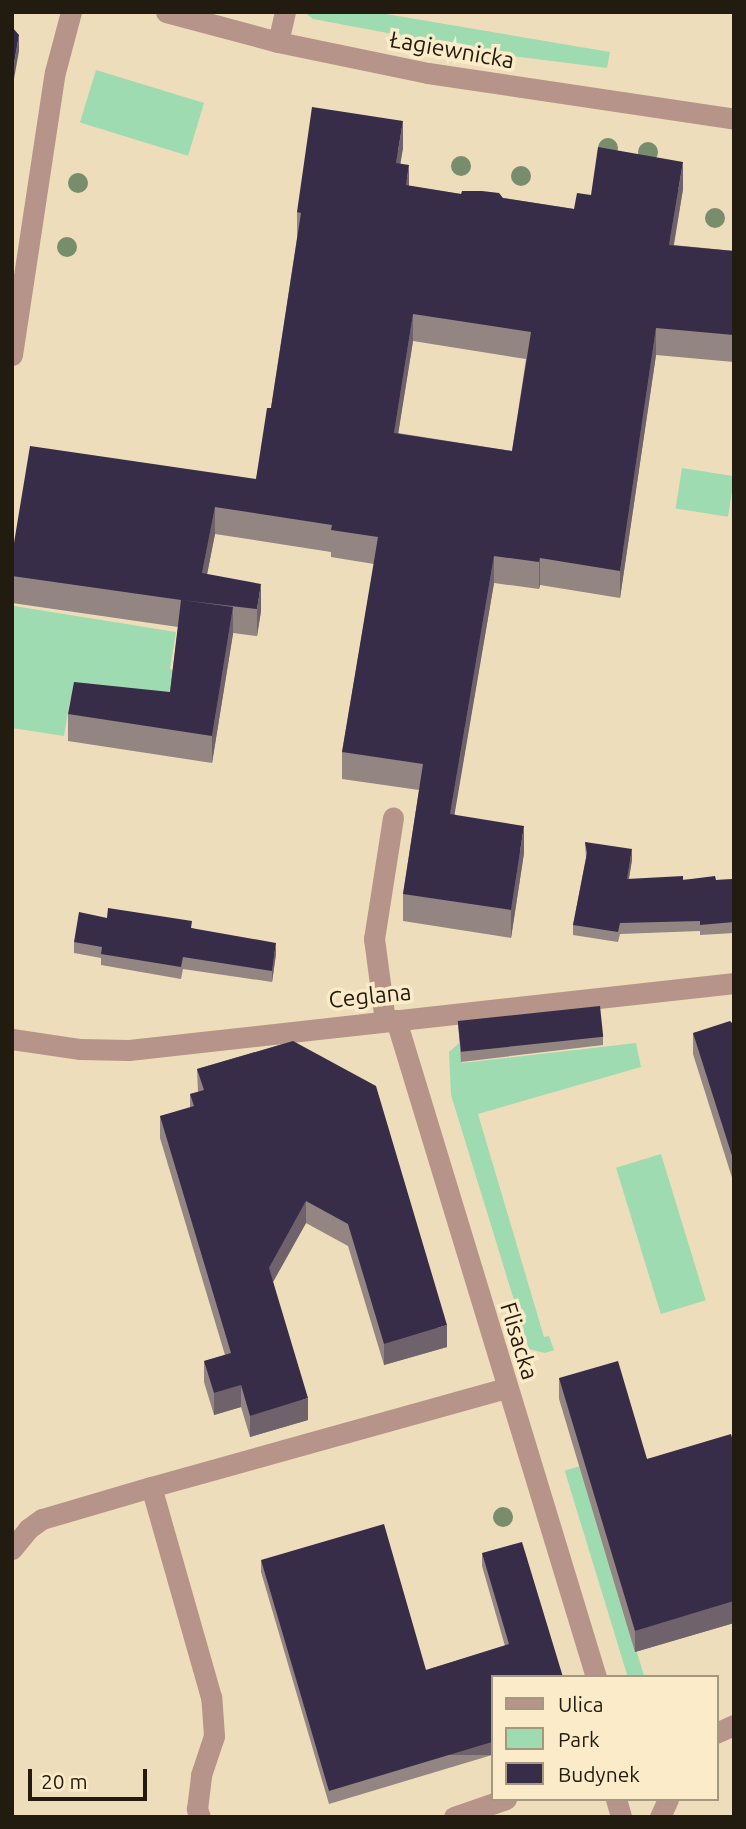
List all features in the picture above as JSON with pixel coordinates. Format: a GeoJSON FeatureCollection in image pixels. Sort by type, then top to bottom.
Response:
{"type":"FeatureCollection","features":[{"type":"Feature","properties":{"kind":"street"},"geometry":{"type":"LineString","coordinates":[[12,355],[55,72],[71,12]]}},
{"type":"Feature","properties":{"kind":"street","name":"Łagiewnicka"},"geometry":{"type":"LineString","coordinates":[[166,12],[278,41],[428,73],[734,119]]}},
{"type":"Feature","properties":{"kind":"street"},"geometry":{"type":"LineString","coordinates":[[278,41],[285,12]]}},
{"type":"Feature","properties":{"kind":"street","name":"Flisacka"},"geometry":{"type":"LineString","coordinates":[[393,817],[374,939],[390,1020],[595,1675]]}},
{"type":"Feature","properties":{"kind":"street","name":"Ceglana"},"geometry":{"type":"LineString","coordinates":[[12,1039],[80,1049],[129,1050],[734,983]]}},
{"type":"Feature","properties":{"kind":"street"},"geometry":{"type":"LineString","coordinates":[[12,1549],[28,1529],[42,1518],[506,1388]]}},
{"type":"Feature","properties":{"kind":"street"},"geometry":{"type":"LineString","coordinates":[[151,1487],[211,1696],[214,1736],[201,1775],[197,1809],[200,1817]]}},
{"type":"Feature","properties":{"kind":"street"},"geometry":{"type":"LineString","coordinates":[[454,1817],[500,1801]]}},
{"type":"Feature","properties":{"kind":"street"},"geometry":{"type":"LineString","coordinates":[[660,1817],[667,1801]]}},
{"type":"Feature","properties":{"kind":"green space"},"geometry":{"type":"Polygon","coordinates":[[[304,12],[374,12],[610,52],[607,68],[505,55],[313,19],[304,12]]]}},
{"type":"Feature","properties":{"kind":"green space"},"geometry":{"type":"Polygon","coordinates":[[[96,70],[204,103],[188,156],[80,123],[96,70]]]}},
{"type":"Feature","properties":{"kind":"green space"},"geometry":{"type":"Polygon","coordinates":[[[682,468],[734,476],[728,517],[676,508],[682,468]]]}},
{"type":"Feature","properties":{"kind":"green space"},"geometry":{"type":"Polygon","coordinates":[[[14,606],[176,632],[170,669],[183,675],[170,714],[70,700],[64,736],[12,728],[14,606]]]}},
{"type":"Feature","properties":{"kind":"green space"},"geometry":{"type":"Polygon","coordinates":[[[459,1043],[462,1063],[636,1043],[641,1067],[478,1114],[544,1337],[549,1336],[554,1350],[545,1353],[529,1349],[451,1095],[449,1052],[459,1043]]]}},
{"type":"Feature","properties":{"kind":"green space"},"geometry":{"type":"Polygon","coordinates":[[[661,1154],[706,1300],[661,1314],[616,1168],[661,1154]]]}},
{"type":"Feature","properties":{"kind":"green space"},"geometry":{"type":"Polygon","coordinates":[[[580,1466],[644,1675],[627,1675],[565,1471],[580,1466]]]}},
{"type":"Feature","properties":{"kind":"building"},"geometry":{"type":"Polygon","coordinates":[[[12,27],[19,35],[12,75],[12,27]]]}},
{"type":"Feature","properties":{"kind":"building"},"geometry":{"type":"Polygon","coordinates":[[[312,107],[403,121],[396,163],[409,165],[406,185],[461,194],[462,191],[499,193],[503,198],[574,209],[577,193],[591,195],[598,147],[683,162],[669,245],[734,251],[734,335],[656,328],[620,571],[540,558],[539,562],[494,556],[450,814],[524,826],[511,910],[403,894],[423,764],[342,752],[378,537],[331,530],[332,525],[215,507],[202,573],[261,584],[257,609],[182,600],[233,607],[212,736],[68,714],[74,682],[170,692],[181,600],[12,576],[12,555],[30,446],[256,479],[267,408],[271,408],[301,213],[297,212],[312,107]],[[413,314],[394,433],[512,451],[531,332],[413,314]]]}},
{"type":"Feature","properties":{"kind":"building"},"geometry":{"type":"Polygon","coordinates":[[[585,842],[632,849],[627,879],[683,876],[683,880],[715,876],[716,880],[734,879],[734,922],[700,925],[700,921],[620,923],[618,932],[573,925],[587,853],[585,842]]]}},
{"type":"Feature","properties":{"kind":"building"},"geometry":{"type":"Polygon","coordinates":[[[108,908],[192,921],[191,928],[276,943],[272,971],[183,957],[181,967],[101,954],[102,947],[74,942],[79,912],[107,918],[108,908]]]}},
{"type":"Feature","properties":{"kind":"building"},"geometry":{"type":"Polygon","coordinates":[[[600,1006],[603,1037],[461,1052],[458,1021],[600,1006]]]}},
{"type":"Feature","properties":{"kind":"building"},"geometry":{"type":"Polygon","coordinates":[[[730,1021],[734,1025],[734,1162],[693,1033],[730,1021]]]}},
{"type":"Feature","properties":{"kind":"building"},"geometry":{"type":"Polygon","coordinates":[[[293,1041],[376,1086],[447,1325],[384,1344],[348,1224],[306,1201],[269,1268],[308,1398],[250,1416],[241,1385],[214,1393],[204,1361],[231,1353],[160,1116],[194,1106],[190,1094],[204,1090],[197,1069],[293,1041]]]}},
{"type":"Feature","properties":{"kind":"building"},"geometry":{"type":"Polygon","coordinates":[[[618,1361],[647,1459],[731,1434],[734,1445],[734,1601],[635,1631],[559,1378],[618,1361]]]}},
{"type":"Feature","properties":{"kind":"building"},"geometry":{"type":"Polygon","coordinates":[[[384,1524],[426,1670],[509,1644],[482,1553],[522,1542],[562,1675],[490,1675],[490,1743],[329,1791],[261,1560],[384,1524]]]}}]}
